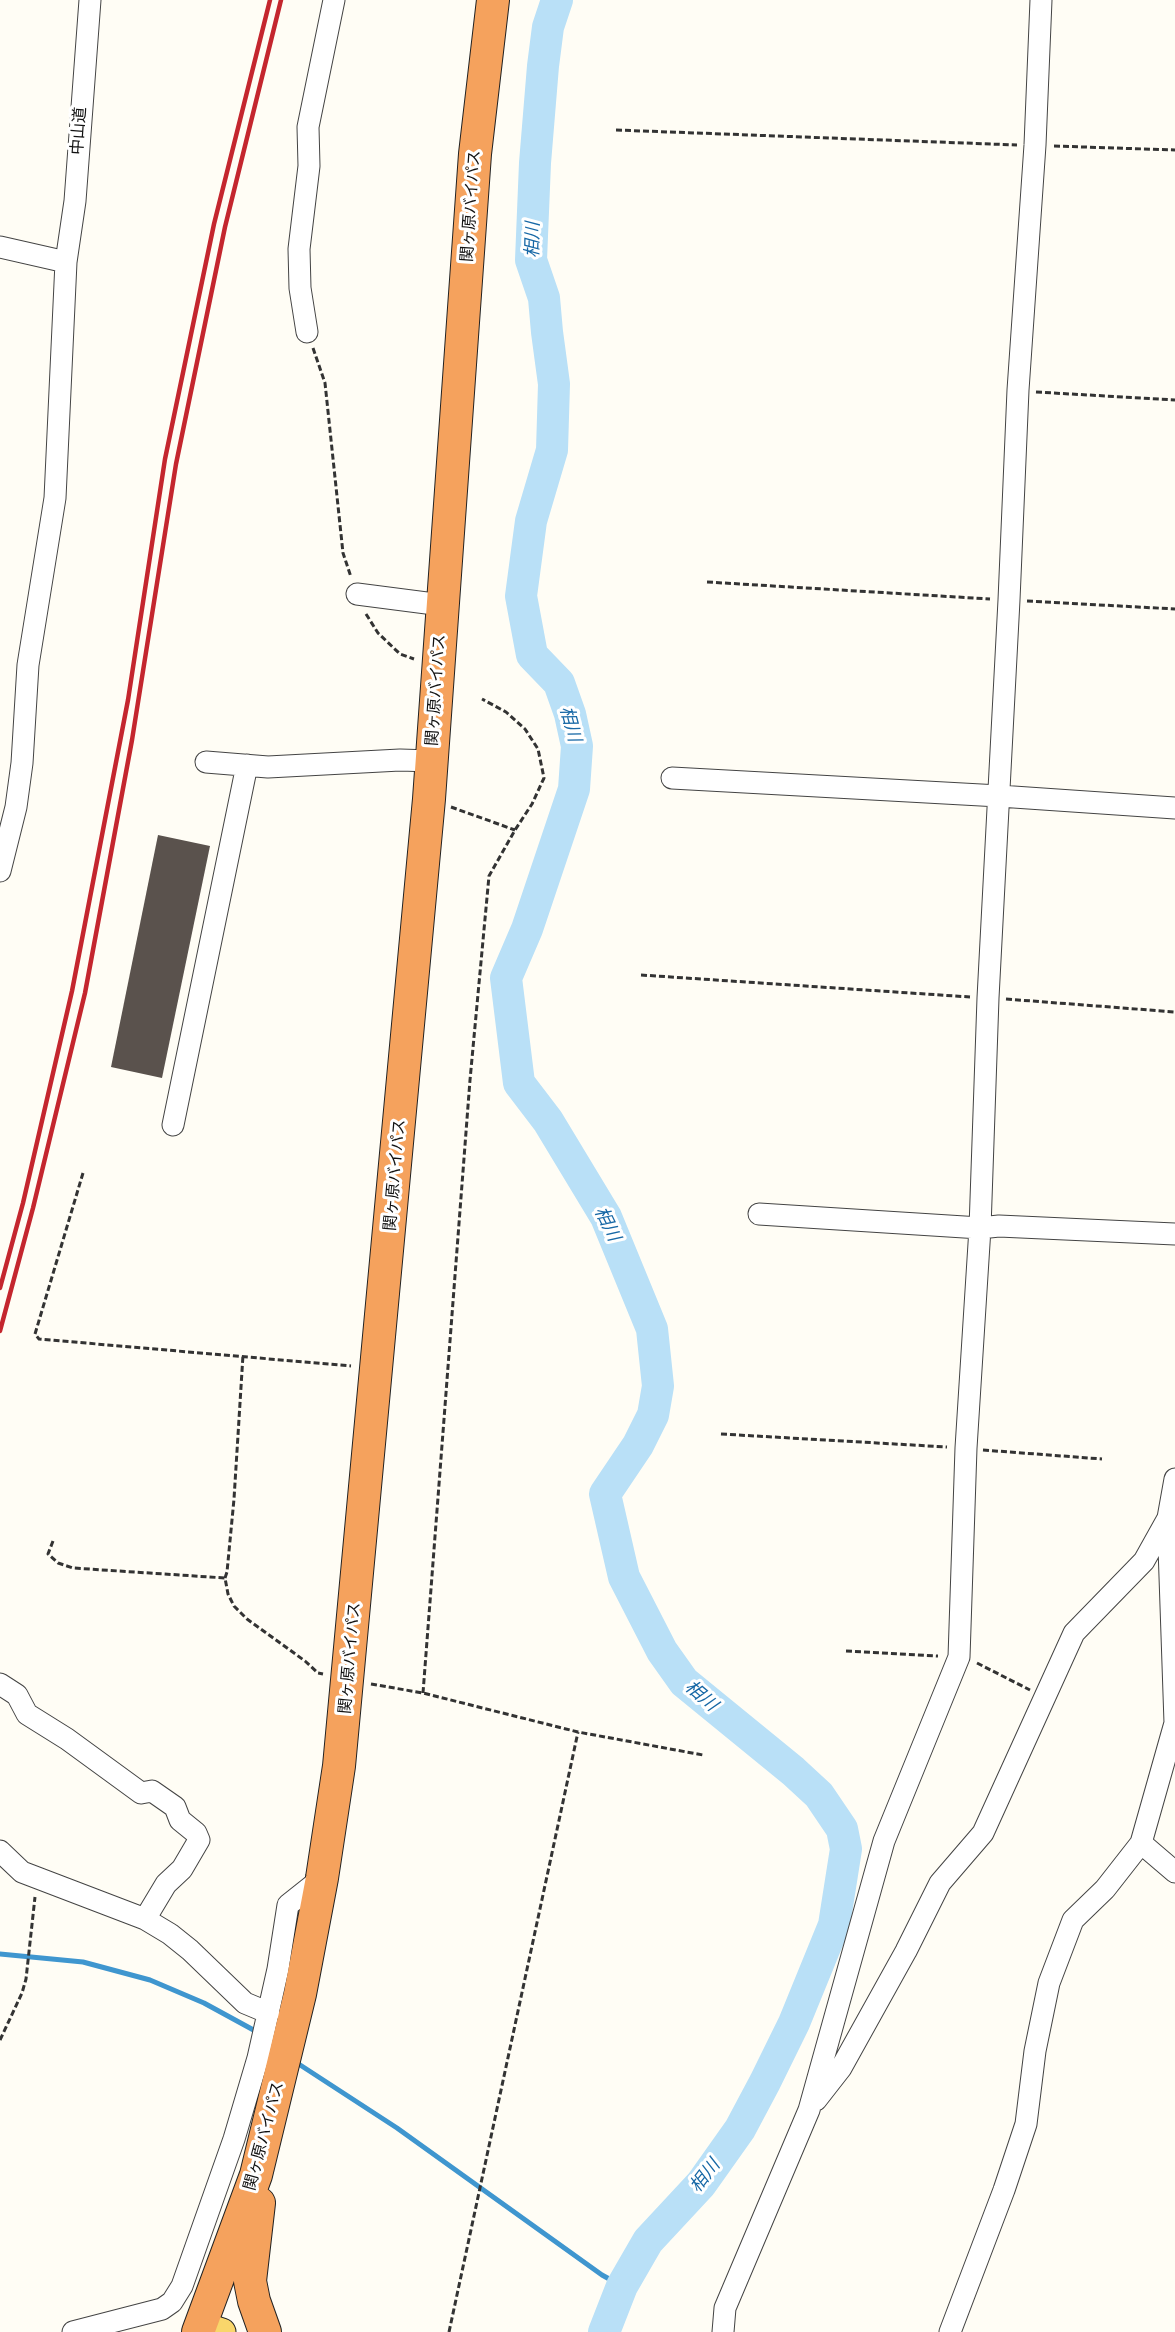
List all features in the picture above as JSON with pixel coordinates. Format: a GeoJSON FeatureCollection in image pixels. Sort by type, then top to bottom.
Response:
{"type":"FeatureCollection","features":[{"type":"Feature","properties":{"kind":"highway","name":"関ヶ原バイパス"},"geometry":{"type":"LineString","coordinates":[[207,2330],[256,2175],[300,1995],[322,1878],[339,1766],[429,799],[475,154],[493,0]]}},
{"type":"Feature","properties":{"kind":"highway"},"geometry":{"type":"LineString","coordinates":[[259,2160],[259,2201],[250,2282],[265,2332]]}},
{"type":"Feature","properties":{"kind":"street","name":"中山道"},"geometry":{"type":"LineString","coordinates":[[0,871],[18,796],[28,659],[55,498],[66,262],[75,201],[90,0]]}},
{"type":"Feature","properties":{"kind":"street"},"geometry":{"type":"LineString","coordinates":[[307,332],[300,288],[299,249],[309,166],[308,128],[334,0]]}},
{"type":"Feature","properties":{"kind":"street"},"geometry":{"type":"LineString","coordinates":[[723,2332],[725,2308],[808,2110],[884,1841],[959,1657],[966,1448],[980,1228],[988,998],[1010,600],[1018,390],[1035,145],[1041,0]]}},
{"type":"Feature","properties":{"kind":"street"},"geometry":{"type":"LineString","coordinates":[[0,247],[66,262]]}},
{"type":"Feature","properties":{"kind":"street"},"geometry":{"type":"LineString","coordinates":[[357,594],[442,605]]}},
{"type":"Feature","properties":{"kind":"street"},"geometry":{"type":"LineString","coordinates":[[206,762],[268,767],[400,760],[432,761]]}},
{"type":"Feature","properties":{"kind":"street"},"geometry":{"type":"LineString","coordinates":[[173,1125],[247,765]]}},
{"type":"Feature","properties":{"kind":"street"},"geometry":{"type":"LineString","coordinates":[[672,778],[1175,808]]}},
{"type":"Feature","properties":{"kind":"street"},"geometry":{"type":"LineString","coordinates":[[759,1214],[980,1228],[999,1226],[1175,1234]]}},
{"type":"Feature","properties":{"kind":"street"},"geometry":{"type":"LineString","coordinates":[[950,2332],[1004,2190],[1026,2124],[1035,2051],[1049,1983],[1073,1920],[1105,1889],[1141,1843],[1175,1723],[1168,1518],[1175,1479]]}},
{"type":"Feature","properties":{"kind":"street"},"geometry":{"type":"LineString","coordinates":[[808,2110],[841,2068],[906,1951],[940,1883],[983,1833],[1074,1633],[1144,1561],[1168,1518]]}},
{"type":"Feature","properties":{"kind":"street"},"geometry":{"type":"LineString","coordinates":[[0,1684],[17,1695],[27,1714],[67,1739],[141,1793],[152,1791],[175,1807],[180,1820],[196,1833],[199,1840],[197,1847],[182,1869],[166,1884],[145,1919]]}},
{"type":"Feature","properties":{"kind":"street"},"geometry":{"type":"LineString","coordinates":[[1141,1843],[1175,1872]]}},
{"type":"Feature","properties":{"kind":"street"},"geometry":{"type":"LineString","coordinates":[[0,1851],[22,1872],[145,1919],[170,1934],[245,2003],[269,2013]]}},
{"type":"Feature","properties":{"kind":"street"},"geometry":{"type":"LineString","coordinates":[[73,2332],[162,2310],[172,2302],[182,2286],[234,2139],[258,2058],[283,1943],[288,1905],[322,1878]]}},
{"type":"Feature","properties":{"kind":"path"},"geometry":{"type":"LineString","coordinates":[[616,130],[1175,150]]}},
{"type":"Feature","properties":{"kind":"path"},"geometry":{"type":"LineString","coordinates":[[307,332],[326,383],[343,553],[357,594],[378,633],[400,654],[418,660]]}},
{"type":"Feature","properties":{"kind":"path"},"geometry":{"type":"LineString","coordinates":[[1018,390],[1175,400]]}},
{"type":"Feature","properties":{"kind":"path"},"geometry":{"type":"LineString","coordinates":[[707,582],[1175,609]]}},
{"type":"Feature","properties":{"kind":"path"},"geometry":{"type":"LineString","coordinates":[[423,1693],[470,1080],[489,876],[532,804],[544,778],[538,749],[525,729],[506,712],[482,699]]}},
{"type":"Feature","properties":{"kind":"path"},"geometry":{"type":"LineString","coordinates":[[429,799],[515,830]]}},
{"type":"Feature","properties":{"kind":"path"},"geometry":{"type":"LineString","coordinates":[[641,975],[1175,1012]]}},
{"type":"Feature","properties":{"kind":"path"},"geometry":{"type":"LineString","coordinates":[[83,1173],[35,1334],[39,1339],[377,1368]]}},
{"type":"Feature","properties":{"kind":"path"},"geometry":{"type":"LineString","coordinates":[[243,1355],[234,1499],[228,1572],[225,1578],[231,1600],[247,1619],[318,1673],[423,1693],[578,1732],[703,1755]]}},
{"type":"Feature","properties":{"kind":"path"},"geometry":{"type":"LineString","coordinates":[[721,1434],[966,1448],[1102,1459]]}},
{"type":"Feature","properties":{"kind":"path"},"geometry":{"type":"LineString","coordinates":[[53,1541],[48,1554],[58,1563],[73,1568],[225,1578]]}},
{"type":"Feature","properties":{"kind":"path"},"geometry":{"type":"LineString","coordinates":[[449,2332],[578,1732]]}},
{"type":"Feature","properties":{"kind":"path"},"geometry":{"type":"LineString","coordinates":[[0,2040],[22,1993],[26,1979],[38,1877]]}},
{"type":"Feature","properties":{"kind":"building"},"geometry":{"type":"Polygon","coordinates":[[[158,835],[210,846],[162,1078],[111,1067],[158,835]]]}},
{"type":"Feature","properties":{"kind":"waterway","name":"相川"},"geometry":{"type":"LineString","coordinates":[[557,0],[548,27],[543,66],[535,163],[531,260],[544,298],[554,384],[552,450],[531,521],[521,596],[532,655],[559,683],[570,714],[577,746],[574,789],[527,929],[506,978],[519,1083],[548,1121],[606,1217],[652,1329],[658,1386],[653,1415],[638,1445],[605,1494],[624,1577],[662,1651],[684,1682],[819,1795],[842,1829],[846,1849],[834,1925],[794,2023],[765,2082],[740,2129],[701,2184],[648,2241],[622,2286],[604,2332]]}},
{"type":"Feature","properties":{"kind":"waterway"},"geometry":{"type":"LineString","coordinates":[[0,1954],[83,1962],[150,1980],[204,2003],[259,2033]]}},
{"type":"Feature","properties":{"kind":"waterway"},"geometry":{"type":"LineString","coordinates":[[294,2061],[397,2128],[602,2275],[622,2286]]}},
{"type":"Feature","properties":{"kind":"railway"},"geometry":{"type":"LineString","coordinates":[[0,1288],[23,1203],[72,991],[128,700],[165,459],[214,224],[270,0]]}},
{"type":"Feature","properties":{"kind":"railway"},"geometry":{"type":"LineString","coordinates":[[0,1331],[33,1208],[85,993],[132,740],[176,464],[225,227],[281,0]]}}]}
